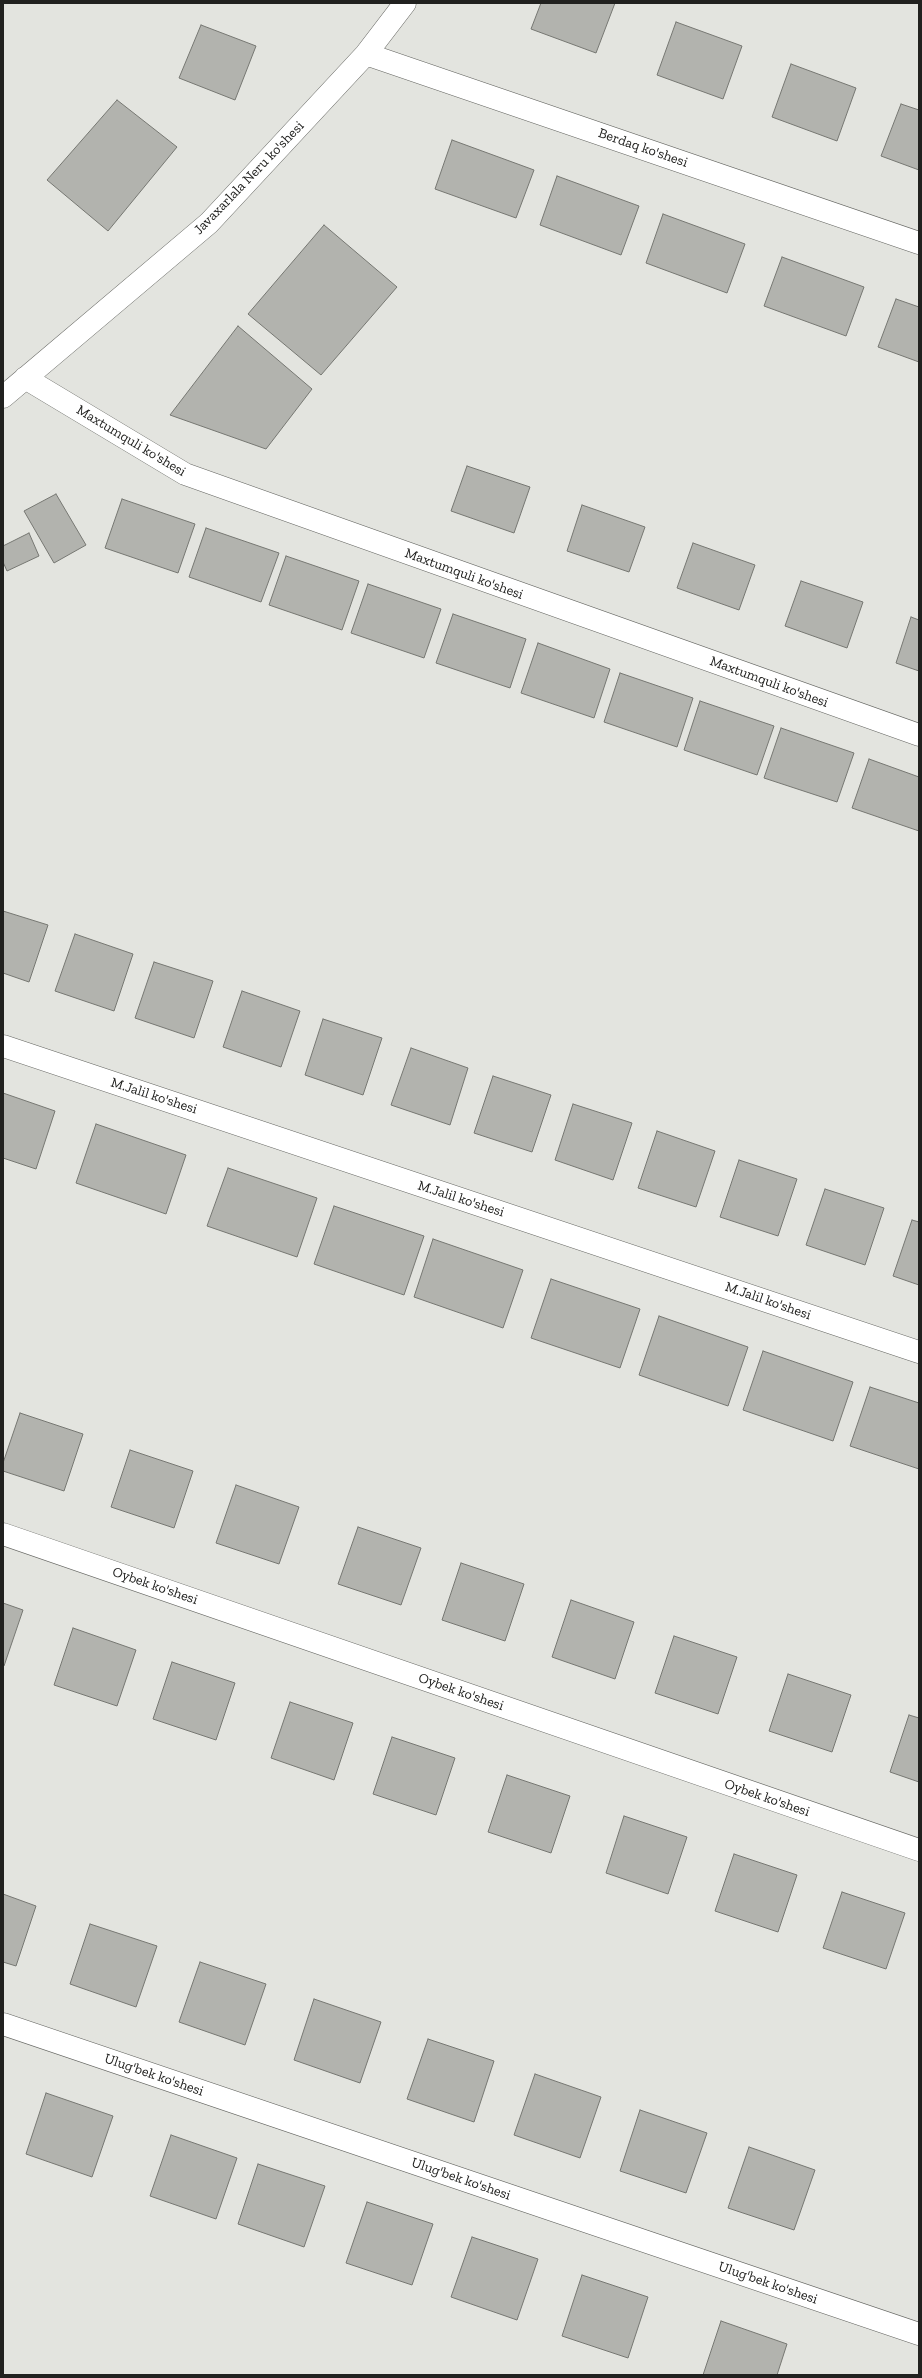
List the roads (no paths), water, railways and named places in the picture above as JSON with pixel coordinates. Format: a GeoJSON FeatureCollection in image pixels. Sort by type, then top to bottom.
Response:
{"type":"FeatureCollection","features":[{"type":"Feature","properties":{"kind":"street","name":"Javaxarlala Neru ko'shesi"},"geometry":{"type":"LineString","coordinates":[[3,397],[209,223],[366,54],[405,3]]}},
{"type":"Feature","properties":{"kind":"street","name":"Berdaq ko'shesi"},"geometry":{"type":"LineString","coordinates":[[366,54],[919,243]]}},
{"type":"Feature","properties":{"kind":"street","name":"Maxtumquli ko'shesi"},"geometry":{"type":"LineString","coordinates":[[25,378],[184,474],[919,735]]}},
{"type":"Feature","properties":{"kind":"street","name":"M.Jalil ko'shesi"},"geometry":{"type":"LineString","coordinates":[[3,1046],[919,1352]]}},
{"type":"Feature","properties":{"kind":"street","name":"Oybek ko'shesi"},"geometry":{"type":"LineString","coordinates":[[3,1534],[919,1850]]}},
{"type":"Feature","properties":{"kind":"street","name":"Ulug'bek ko'shesi"},"geometry":{"type":"LineString","coordinates":[[3,2024],[919,2334]]}}]}
